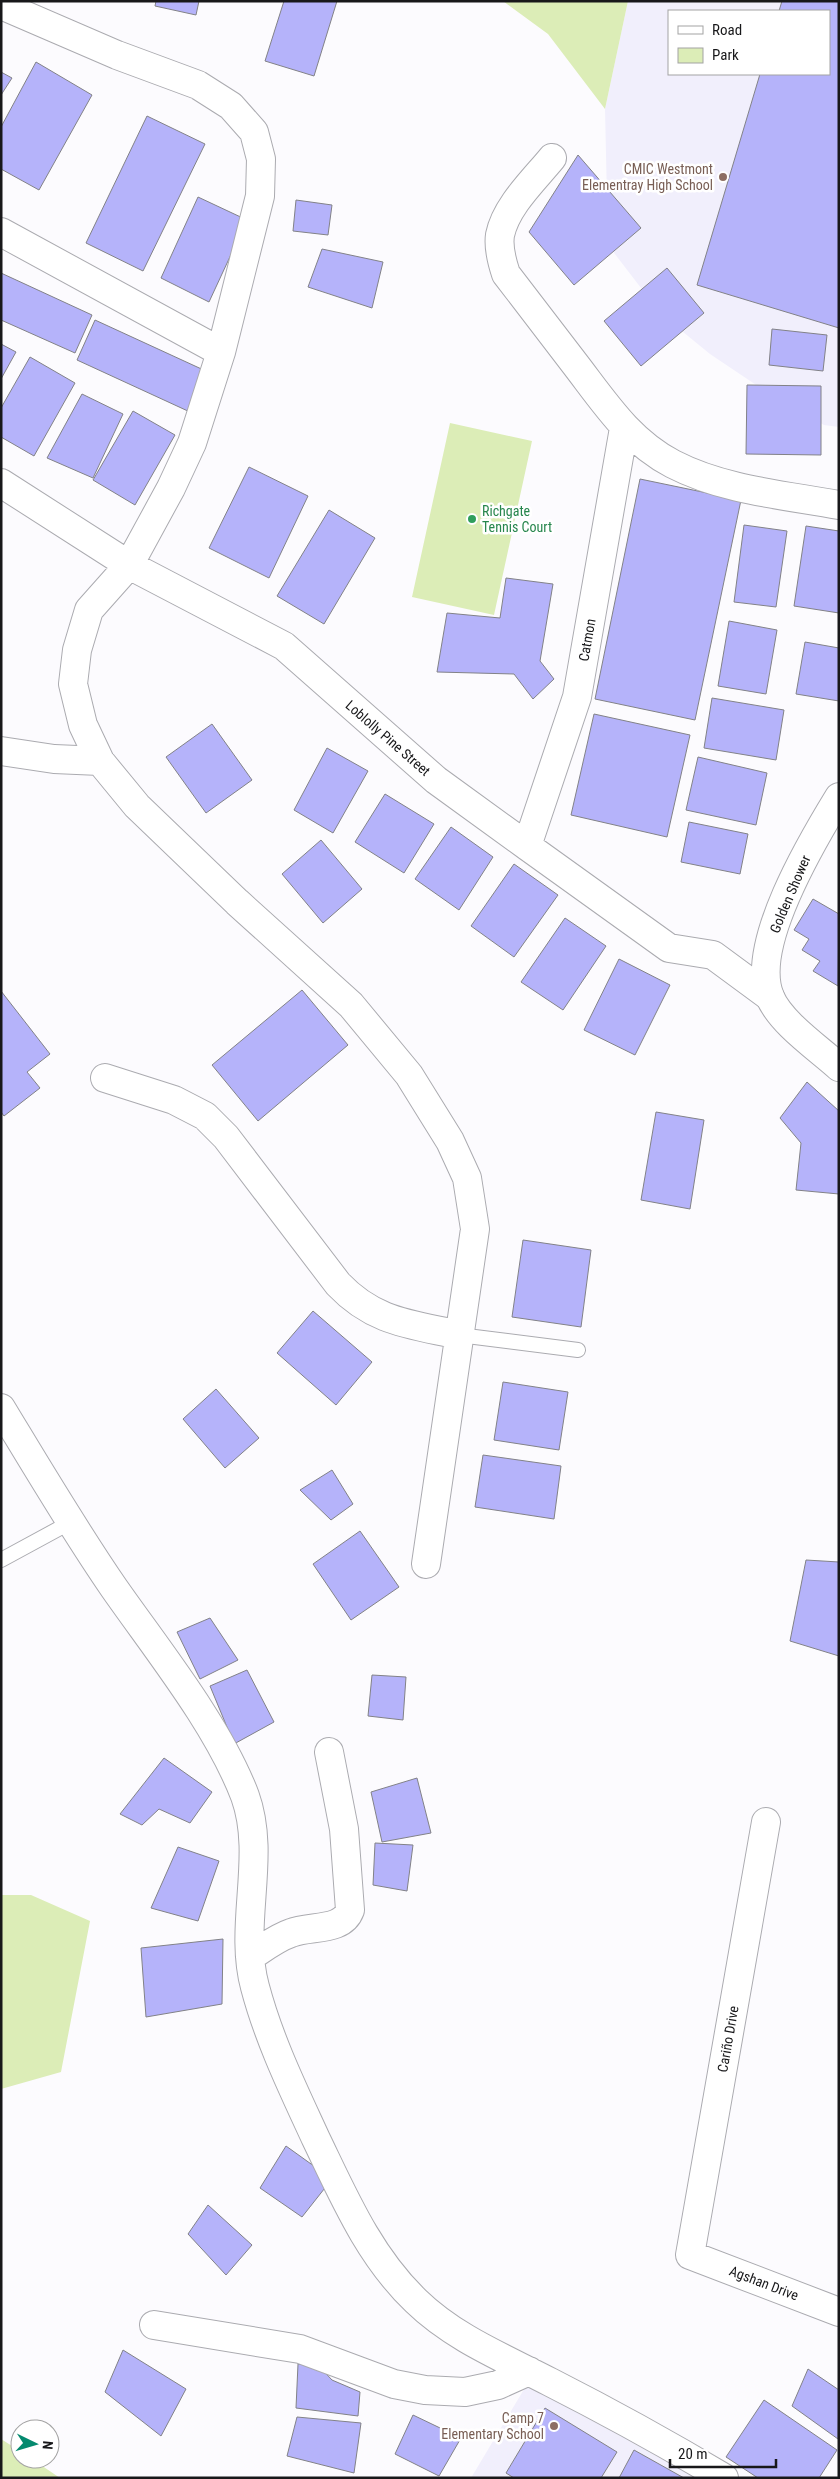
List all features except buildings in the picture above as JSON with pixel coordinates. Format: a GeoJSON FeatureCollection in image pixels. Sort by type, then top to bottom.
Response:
{"type":"FeatureCollection","features":[{"type":"Feature","properties":{"kind":"street"},"geometry":{"type":"LineString","coordinates":[[8,8],[118,55],[198,85],[230,106],[254,132],[261,160],[260,196],[221,352],[192,443],[171,488],[129,565],[89,610],[77,650],[73,684],[83,725],[100,761],[137,806],[237,902],[351,1005],[409,1075],[450,1141],[467,1178],[475,1229],[426,1564]]}},
{"type":"Feature","properties":{"kind":"street"},"geometry":{"type":"LineString","coordinates":[[552,158],[510,211],[500,235],[501,257],[506,274],[624,428],[650,450],[673,464],[702,476],[733,485],[839,505]]}},
{"type":"Feature","properties":{"kind":"street"},"geometry":{"type":"LineString","coordinates":[[1,232],[221,352]]}},
{"type":"Feature","properties":{"kind":"street","name":"Catmon"},"geometry":{"type":"LineString","coordinates":[[526,846],[577,697],[624,428]]}},
{"type":"Feature","properties":{"kind":"street","name":"Loblolly Pine Street"},"geometry":{"type":"LineString","coordinates":[[1,483],[129,565],[284,646],[436,780],[526,846],[669,948],[713,955],[770,997]]}},
{"type":"Feature","properties":{"kind":"street"},"geometry":{"type":"LineString","coordinates":[[1,751],[54,759],[100,761]]}},
{"type":"Feature","properties":{"kind":"street","name":"Golden Shower"},"geometry":{"type":"LineString","coordinates":[[770,997],[766,971],[776,920],[816,834],[839,797]]}},
{"type":"Feature","properties":{"kind":"street"},"geometry":{"type":"LineString","coordinates":[[770,997],[777,1010],[839,1067]]}},
{"type":"Feature","properties":{"kind":"street"},"geometry":{"type":"LineString","coordinates":[[105,1078],[174,1100],[205,1116],[226,1137],[338,1284],[352,1299],[370,1311],[392,1320],[459,1335]]}},
{"type":"Feature","properties":{"kind":"street"},"geometry":{"type":"LineString","coordinates":[[1,1408],[71,1522],[188,1693],[231,1765],[246,1800],[252,1835],[250,1957],[254,1983],[281,2063],[353,2216],[381,2262],[418,2302],[468,2341],[529,2370],[643,2430],[724,2478]]}},
{"type":"Feature","properties":{"kind":"street"},"geometry":{"type":"LineString","coordinates":[[250,1957],[290,1933],[340,1923],[347,1918],[350,1910],[344,1828],[329,1752]]}},
{"type":"Feature","properties":{"kind":"street","name":"Cariño Drive"},"geometry":{"type":"LineString","coordinates":[[690,2255],[766,1822]]}},
{"type":"Feature","properties":{"kind":"street","name":"Agshan Drive"},"geometry":{"type":"LineString","coordinates":[[690,2255],[839,2312]]}},
{"type":"Feature","properties":{"kind":"street"},"geometry":{"type":"LineString","coordinates":[[154,2325],[300,2349],[394,2384],[425,2390],[465,2392],[498,2385],[529,2370]]}},
{"type":"Feature","properties":{"kind":"lane"},"geometry":{"type":"LineString","coordinates":[[459,1335],[578,1350]]}},
{"type":"Feature","properties":{"kind":"lane"},"geometry":{"type":"LineString","coordinates":[[1,1560],[71,1522]]}},
{"type":"Feature","properties":{"kind":"shaded area","name":"CMIC Westmont Elementray High School"},"geometry":{"type":"Polygon","coordinates":[[[628,1],[839,1],[839,427],[824,425],[768,393],[710,354],[661,314],[608,245],[605,109],[628,1]]]}},
{"type":"Feature","properties":{"kind":"shaded area","name":"Camp 7 Elementary School"},"geometry":{"type":"Polygon","coordinates":[[[526,2386],[687,2466],[706,2478],[471,2478],[526,2386]]]}},
{"type":"Feature","properties":{"kind":"green space"},"geometry":{"type":"Polygon","coordinates":[[[503,1],[628,1],[605,109],[548,34],[503,1]]]}},
{"type":"Feature","properties":{"kind":"green space","name":"Richgate Tennis Court"},"geometry":{"type":"Polygon","coordinates":[[[450,423],[532,441],[494,615],[412,597],[450,423]]]}},
{"type":"Feature","properties":{"kind":"green space"},"geometry":{"type":"Polygon","coordinates":[[[1,1895],[31,1895],[90,1921],[61,2072],[1,2089],[1,1895]]]}},
{"type":"Feature","properties":{"kind":"green space"},"geometry":{"type":"Polygon","coordinates":[[[1,2439],[10,2445],[10,2469],[47,2469],[60,2478],[1,2478],[1,2439]]]}},
{"type":"Feature","properties":{"kind":"place","name":"CMIC Westmont Elementray High School"},"geometry":{"type":"Point","coordinates":[723,177]}},
{"type":"Feature","properties":{"kind":"place","name":"Richgate Tennis Court"},"geometry":{"type":"Point","coordinates":[472,519]}},
{"type":"Feature","properties":{"kind":"place","name":"Camp 7 Elementary School"},"geometry":{"type":"Point","coordinates":[554,2426]}}]}
